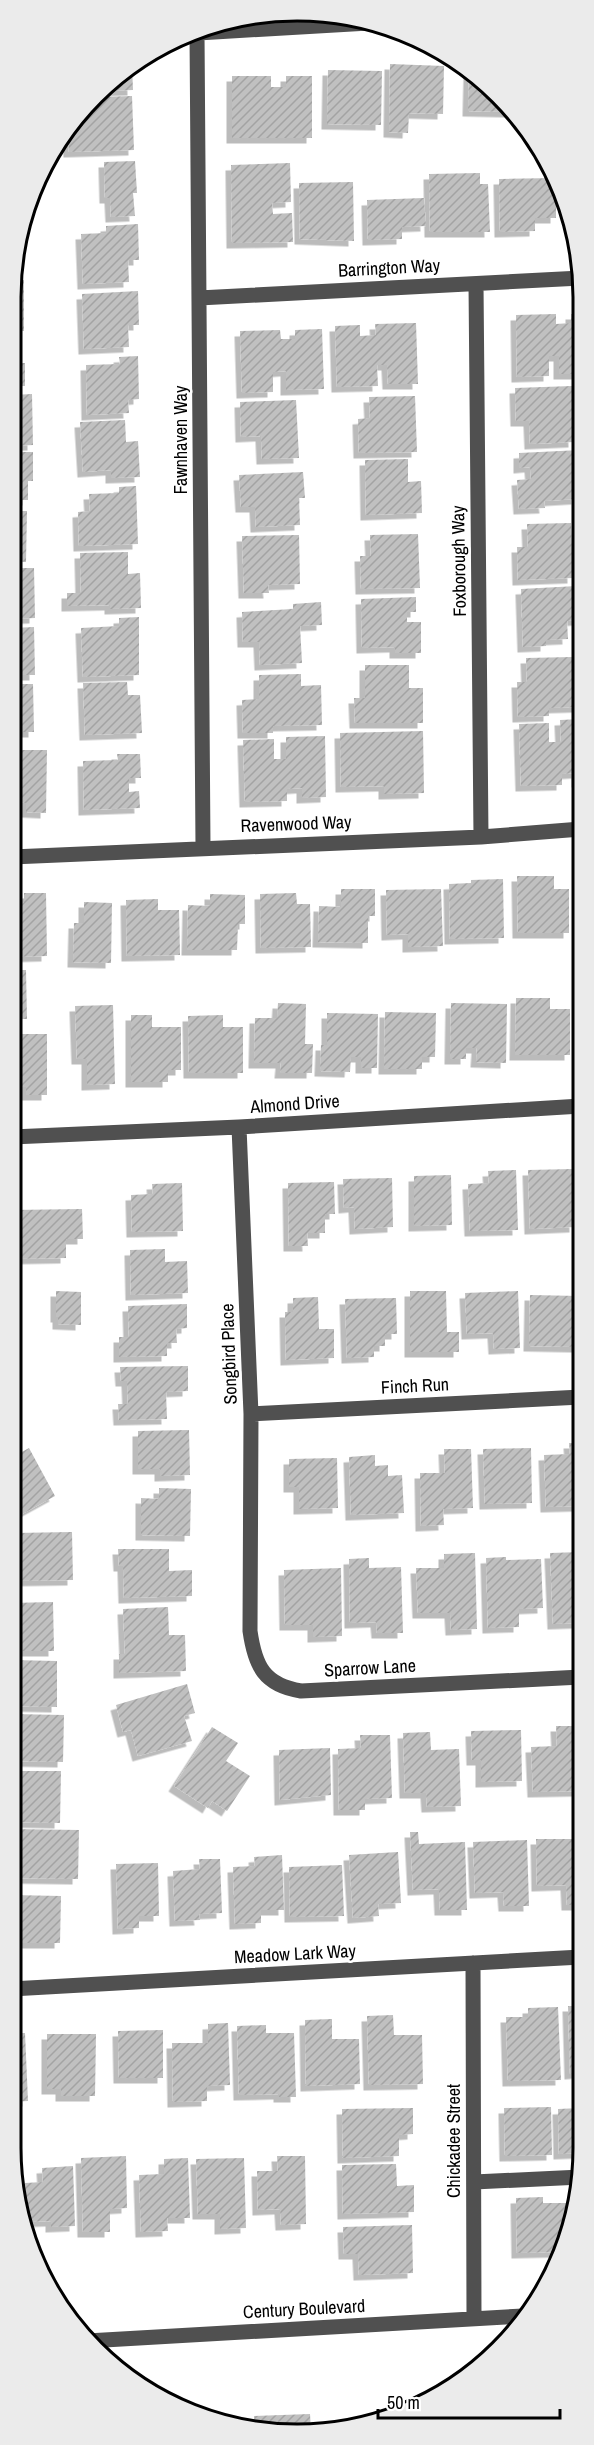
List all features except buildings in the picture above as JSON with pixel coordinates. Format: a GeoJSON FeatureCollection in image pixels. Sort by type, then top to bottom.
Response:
{"type":"FeatureCollection","features":[{"type":"Feature","properties":{"kind":"street"},"geometry":{"type":"LineString","coordinates":[[221,32],[342,25]]}},
{"type":"Feature","properties":{"kind":"street","name":"Fawnhaven Way"},"geometry":{"type":"LineString","coordinates":[[198,40],[203,847]]}},
{"type":"Feature","properties":{"kind":"street","name":"Barrington Way"},"geometry":{"type":"LineString","coordinates":[[199,298],[572,279]]}},
{"type":"Feature","properties":{"kind":"street","name":"Foxborough Way"},"geometry":{"type":"LineString","coordinates":[[476,284],[481,837]]}},
{"type":"Feature","properties":{"kind":"street","name":"Ravenwood Way"},"geometry":{"type":"LineString","coordinates":[[21,856],[481,837],[573,830]]}},
{"type":"Feature","properties":{"kind":"street","name":"Almond Drive"},"geometry":{"type":"LineString","coordinates":[[21,1137],[239,1127],[573,1106]]}},
{"type":"Feature","properties":{"kind":"street","name":"Songbird Place"},"geometry":{"type":"LineString","coordinates":[[239,1127],[251,1414],[250,1579]]}},
{"type":"Feature","properties":{"kind":"street","name":"Finch Run"},"geometry":{"type":"LineString","coordinates":[[251,1414],[573,1397]]}},
{"type":"Feature","properties":{"kind":"street","name":"Sparrow Lane"},"geometry":{"type":"LineString","coordinates":[[250,1579],[250,1631],[254,1656],[265,1675],[286,1689],[301,1691],[573,1677]]}},
{"type":"Feature","properties":{"kind":"street","name":"Meadow Lark Way"},"geometry":{"type":"LineString","coordinates":[[21,1988],[573,1958]]}},
{"type":"Feature","properties":{"kind":"street","name":"Chickadee Street"},"geometry":{"type":"LineString","coordinates":[[473,1964],[474,2318]]}},
{"type":"Feature","properties":{"kind":"street"},"geometry":{"type":"LineString","coordinates":[[474,2182],[571,2177]]}},
{"type":"Feature","properties":{"kind":"street","name":"Century Boulevard"},"geometry":{"type":"LineString","coordinates":[[107,2348],[516,2316]]}}]}
